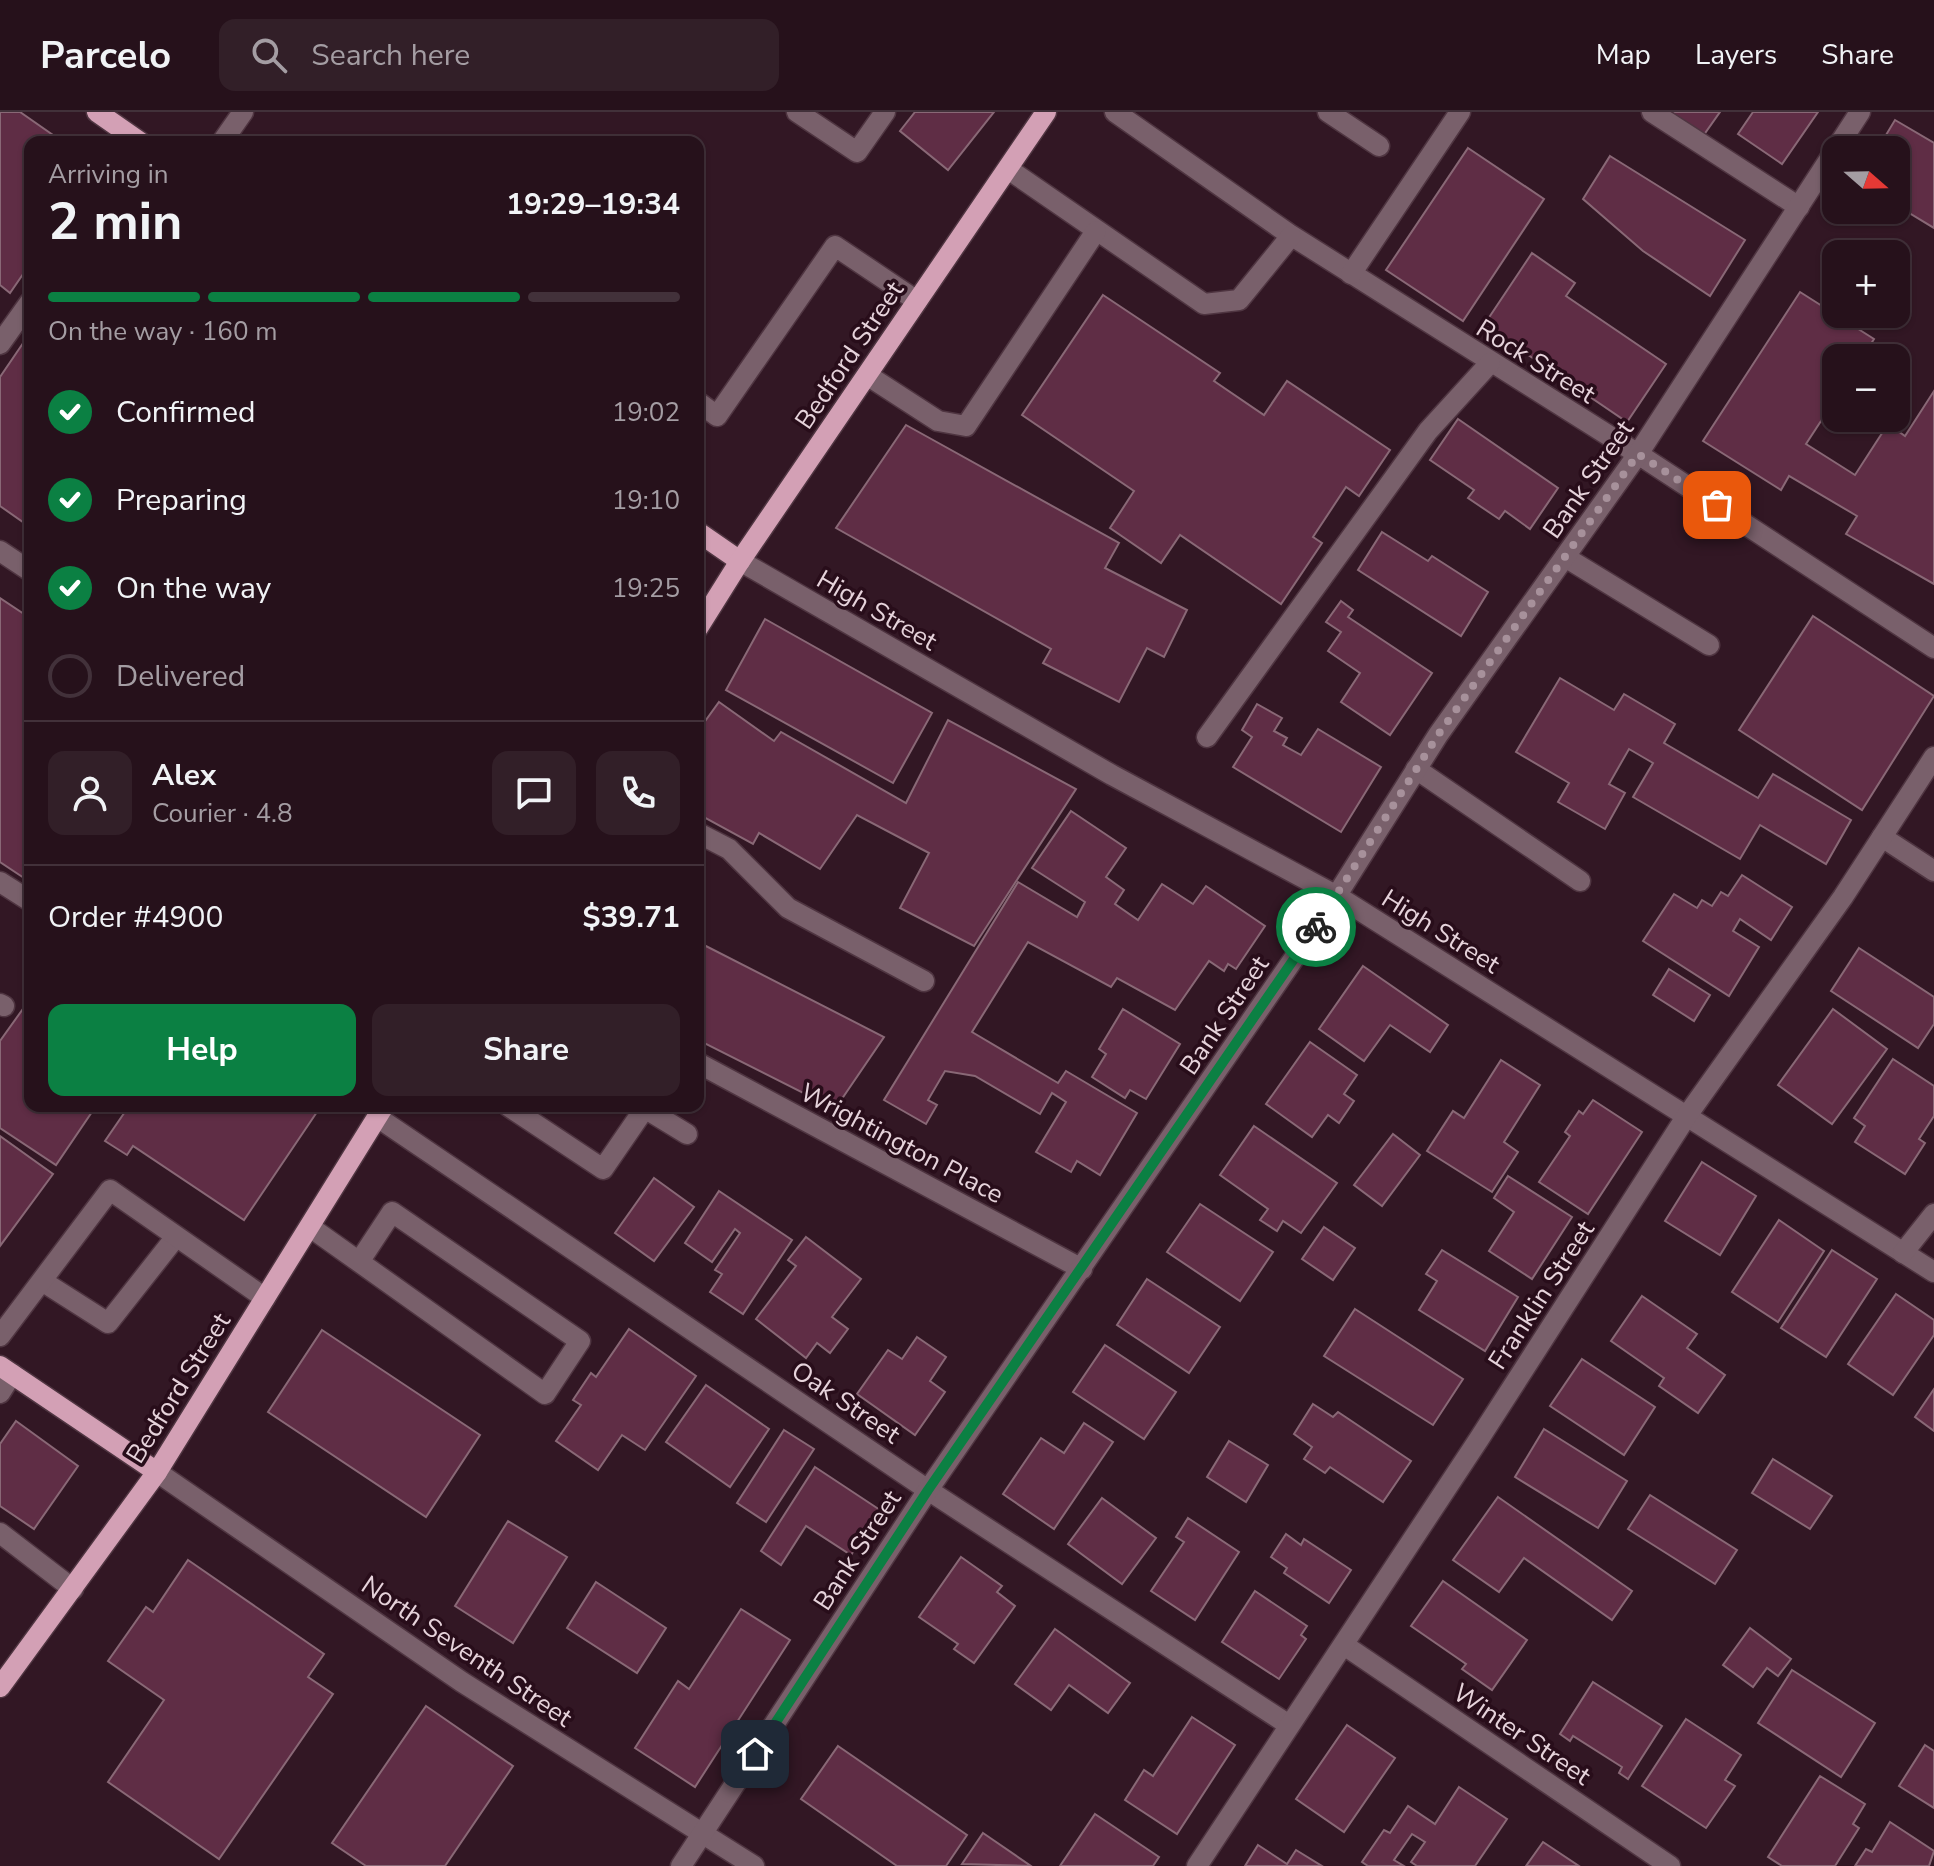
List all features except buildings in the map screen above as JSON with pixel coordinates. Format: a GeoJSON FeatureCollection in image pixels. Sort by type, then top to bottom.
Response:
{"type":"FeatureCollection","features":[{"type":"Feature","properties":{"kind":"main road"},"geometry":{"type":"LineString","coordinates":[[97,112],[131,136]]}},
{"type":"Feature","properties":{"kind":"main road","name":"Bedford Street"},"geometry":{"type":"LineString","coordinates":[[704,618],[1046,112]]}},
{"type":"Feature","properties":{"kind":"main road"},"geometry":{"type":"LineString","coordinates":[[704,536],[740,561]]}},
{"type":"Feature","properties":{"kind":"main road","name":"Bedford Street"},"geometry":{"type":"LineString","coordinates":[[0,1687],[157,1472],[381,1112]]}},
{"type":"Feature","properties":{"kind":"main road"},"geometry":{"type":"LineString","coordinates":[[6,1370],[157,1472]]}},
{"type":"Feature","properties":{"kind":"street"},"geometry":{"type":"LineString","coordinates":[[226,136],[243,112]]}},
{"type":"Feature","properties":{"kind":"street"},"geometry":{"type":"LineString","coordinates":[[797,112],[857,152],[885,112]]}},
{"type":"Feature","properties":{"kind":"street","name":"Rock Street"},"geometry":{"type":"LineString","coordinates":[[1115,112],[1291,236],[1638,454],[1934,648]]}},
{"type":"Feature","properties":{"kind":"street"},"geometry":{"type":"LineString","coordinates":[[1328,112],[1379,146]]}},
{"type":"Feature","properties":{"kind":"street"},"geometry":{"type":"LineString","coordinates":[[1351,274],[1460,112]]}},
{"type":"Feature","properties":{"kind":"street"},"geometry":{"type":"LineString","coordinates":[[1652,112],[1799,207]]}},
{"type":"Feature","properties":{"kind":"street","name":"Bank Street"},"geometry":{"type":"LineString","coordinates":[[681,1866],[928,1490],[1337,896],[1416,769],[1638,454],[1860,112]]}},
{"type":"Feature","properties":{"kind":"street"},"geometry":{"type":"LineString","coordinates":[[1008,169],[1204,304],[1239,300],[1291,236]]}},
{"type":"Feature","properties":{"kind":"street"},"geometry":{"type":"LineString","coordinates":[[867,375],[938,421],[966,426],[1096,231]]}},
{"type":"Feature","properties":{"kind":"street"},"geometry":{"type":"LineString","coordinates":[[704,406],[717,416],[835,246],[917,301]]}},
{"type":"Feature","properties":{"kind":"street"},"geometry":{"type":"LineString","coordinates":[[0,344],[24,310]]}},
{"type":"Feature","properties":{"kind":"street"},"geometry":{"type":"LineString","coordinates":[[1207,737],[1428,431],[1490,363]]}},
{"type":"Feature","properties":{"kind":"street"},"geometry":{"type":"LineString","coordinates":[[0,551],[24,565]]}},
{"type":"Feature","properties":{"kind":"street"},"geometry":{"type":"LineString","coordinates":[[1565,557],[1709,645]]}},
{"type":"Feature","properties":{"kind":"street","name":"High Street"},"geometry":{"type":"LineString","coordinates":[[740,561],[1112,775],[1337,896],[1934,1272]]}},
{"type":"Feature","properties":{"kind":"street","name":"Franklin Street"},"geometry":{"type":"LineString","coordinates":[[1197,1866],[1686,1117],[1882,837],[1934,757]]}},
{"type":"Feature","properties":{"kind":"street"},"geometry":{"type":"LineString","coordinates":[[1416,769],[1580,881]]}},
{"type":"Feature","properties":{"kind":"street"},"geometry":{"type":"LineString","coordinates":[[704,836],[729,849],[788,908],[924,981]]}},
{"type":"Feature","properties":{"kind":"street"},"geometry":{"type":"LineString","coordinates":[[1882,837],[1934,871]]}},
{"type":"Feature","properties":{"kind":"street"},"geometry":{"type":"LineString","coordinates":[[0,882],[24,897]]}},
{"type":"Feature","properties":{"kind":"street","name":"Wrightington Place"},"geometry":{"type":"LineString","coordinates":[[704,1066],[1082,1269]]}},
{"type":"Feature","properties":{"kind":"street","name":"Oak Street"},"geometry":{"type":"LineString","coordinates":[[381,1112],[928,1490],[1289,1725]]}},
{"type":"Feature","properties":{"kind":"street"},"geometry":{"type":"LineString","coordinates":[[517,1112],[603,1169],[640,1112]]}},
{"type":"Feature","properties":{"kind":"street"},"geometry":{"type":"LineString","coordinates":[[651,1112],[687,1134]]}},
{"type":"Feature","properties":{"kind":"street"},"geometry":{"type":"LineString","coordinates":[[0,1336],[110,1190],[265,1298]]}},
{"type":"Feature","properties":{"kind":"street"},"geometry":{"type":"LineString","coordinates":[[310,1227],[359,1262],[545,1394],[580,1341],[392,1212],[359,1262]]}},
{"type":"Feature","properties":{"kind":"street"},"geometry":{"type":"LineString","coordinates":[[1903,1253],[1934,1214]]}},
{"type":"Feature","properties":{"kind":"street"},"geometry":{"type":"LineString","coordinates":[[42,1281],[108,1323],[175,1238]]}},
{"type":"Feature","properties":{"kind":"street"},"geometry":{"type":"LineString","coordinates":[[0,1393],[6,1370]]}},
{"type":"Feature","properties":{"kind":"street","name":"North Seventh Street"},"geometry":{"type":"LineString","coordinates":[[157,1472],[462,1682],[754,1866]]}},
{"type":"Feature","properties":{"kind":"street"},"geometry":{"type":"LineString","coordinates":[[0,1533],[73,1589]]}},
{"type":"Feature","properties":{"kind":"street","name":"Winter Street"},"geometry":{"type":"LineString","coordinates":[[1344,1645],[1670,1866]]}},
{"type":"Feature","properties":{"kind":"way so far"},"geometry":{"type":"LineString","coordinates":[[1316,927],[1438,735],[1638,454],[1717,505]]}},
{"type":"Feature","properties":{"kind":"route"},"geometry":{"type":"LineString","coordinates":[[755,1754],[928,1490],[1316,927]]}}]}
